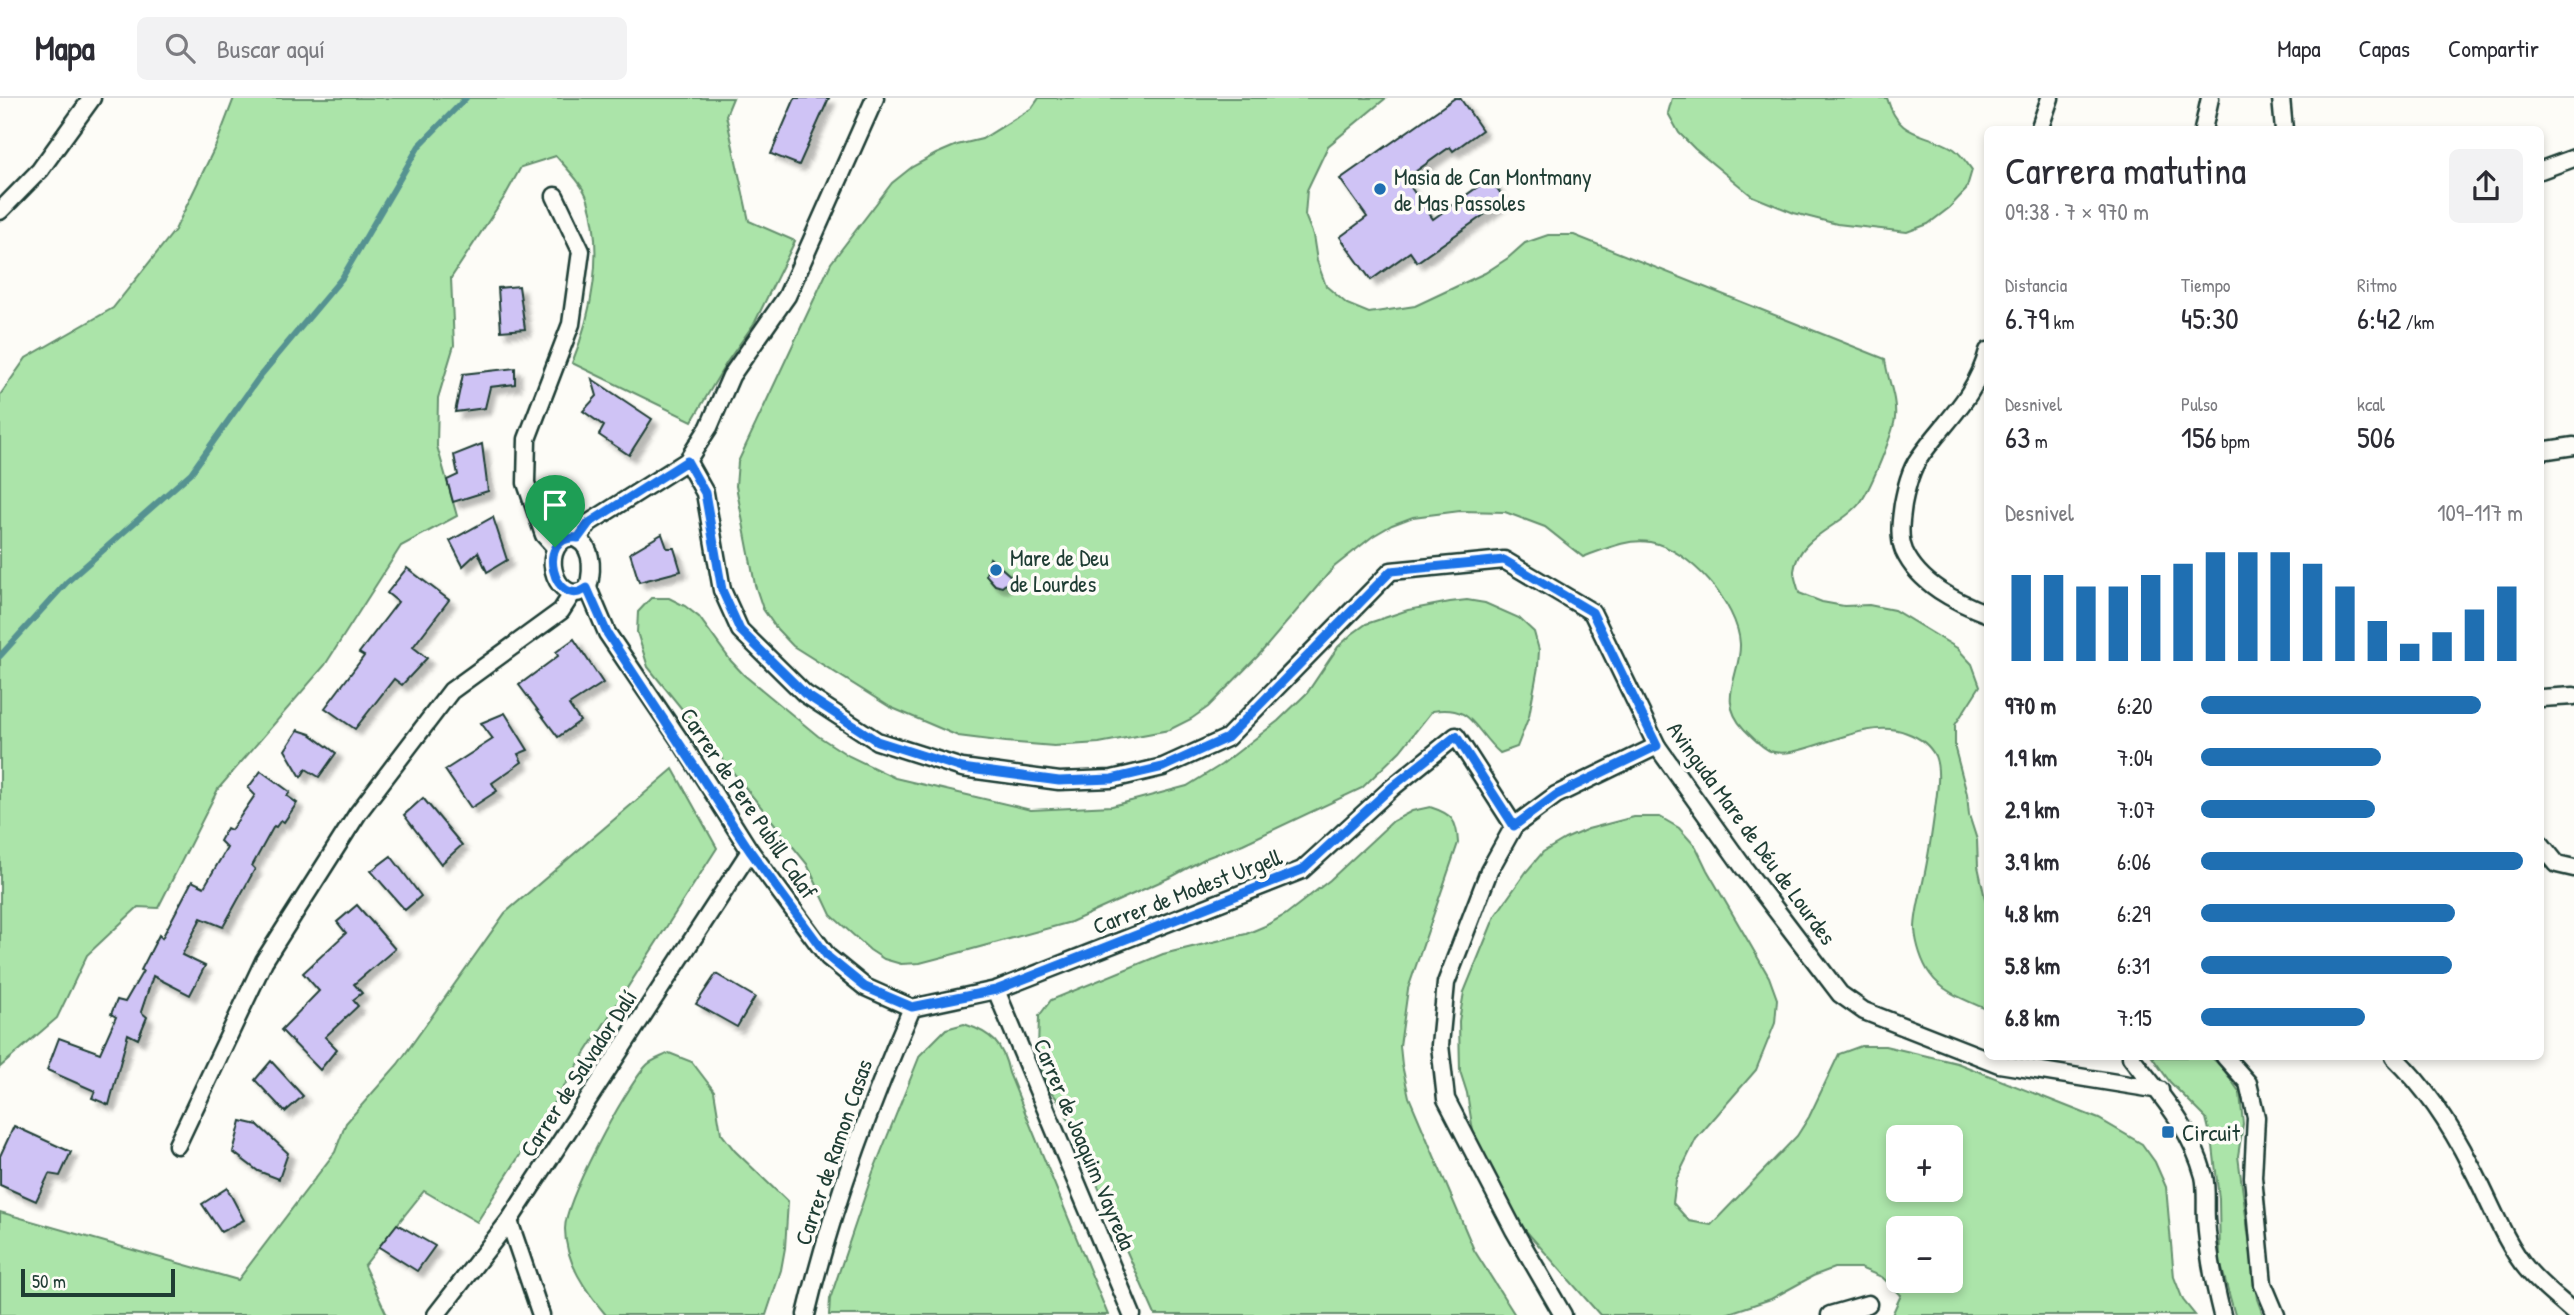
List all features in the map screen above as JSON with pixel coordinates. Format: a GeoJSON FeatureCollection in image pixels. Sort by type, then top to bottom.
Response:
{"type":"FeatureCollection","features":[{"type":"Feature","properties":{"kind":"street"},"geometry":{"type":"LineString","coordinates":[[0,211],[40,170],[92,98]]}},
{"type":"Feature","properties":{"kind":"street"},"geometry":{"type":"LineString","coordinates":[[578,538],[589,523],[687,461],[709,427],[731,376],[787,296],[875,98]]}},
{"type":"Feature","properties":{"kind":"street"},"geometry":{"type":"LineString","coordinates":[[2040,126],[2050,98]]}},
{"type":"Feature","properties":{"kind":"street"},"geometry":{"type":"LineString","coordinates":[[2204,126],[2210,98]]}},
{"type":"Feature","properties":{"kind":"street"},"geometry":{"type":"LineString","coordinates":[[2281,98],[2284,126]]}},
{"type":"Feature","properties":{"kind":"street"},"geometry":{"type":"LineString","coordinates":[[2544,169],[2574,158]]}},
{"type":"Feature","properties":{"kind":"street"},"geometry":{"type":"LineString","coordinates":[[555,196],[581,251],[571,324],[527,439],[526,483],[544,535],[555,547]]}},
{"type":"Feature","properties":{"kind":"street"},"geometry":{"type":"LineString","coordinates":[[1984,366],[1968,398],[1917,461],[1906,491],[1900,525],[1904,551],[1921,574],[1950,599],[1984,612]]}},
{"type":"Feature","properties":{"kind":"street"},"geometry":{"type":"LineString","coordinates":[[2544,451],[2574,446]]}},
{"type":"Feature","properties":{"kind":"street","name":"Avinguda Mare de Déu de Lourdes"},"geometry":{"type":"LineString","coordinates":[[687,461],[705,493],[722,590],[740,630],[805,694],[877,741],[962,768],[1059,781],[1112,779],[1163,767],[1227,738],[1391,571],[1504,560],[1592,612],[1657,746],[1840,994],[1864,1011],[1984,1057]]}},
{"type":"Feature","properties":{"kind":"street"},"geometry":{"type":"LineString","coordinates":[[177,1145],[264,961],[358,813],[451,691],[561,611],[580,591],[591,577],[588,550],[578,538],[569,537],[555,547],[552,558],[563,589],[580,591]]}},
{"type":"Feature","properties":{"kind":"street","name":"Carrer de Pere Pubill Calaf"},"geometry":{"type":"LineString","coordinates":[[580,591],[750,851],[828,957],[865,987],[912,1007]]}},
{"type":"Feature","properties":{"kind":"street"},"geometry":{"type":"LineString","coordinates":[[2544,698],[2574,696]]}},
{"type":"Feature","properties":{"kind":"street","name":"Carrer de Modest Urgell"},"geometry":{"type":"LineString","coordinates":[[912,1007],[996,990],[1302,870],[1392,787],[1456,736],[1514,826]]}},
{"type":"Feature","properties":{"kind":"street"},"geometry":{"type":"LineString","coordinates":[[1563,1315],[1514,1230],[1446,1099],[1440,1045],[1446,983],[1489,871],[1514,826],[1556,795],[1657,746]]}},
{"type":"Feature","properties":{"kind":"street"},"geometry":{"type":"LineString","coordinates":[[2544,848],[2557,864],[2574,868]]}},
{"type":"Feature","properties":{"kind":"street","name":"Carrer de Salvador Dalí"},"geometry":{"type":"LineString","coordinates":[[436,1315],[509,1221],[750,851]]}},
{"type":"Feature","properties":{"kind":"street","name":"Carrer de Joaquim Vayreda"},"geometry":{"type":"LineString","coordinates":[[996,990],[1132,1315]]}},
{"type":"Feature","properties":{"kind":"street","name":"Carrer de Ramon Casas"},"geometry":{"type":"LineString","coordinates":[[806,1315],[820,1257],[884,1073],[912,1007]]}},
{"type":"Feature","properties":{"kind":"street","name":"Avinguda Mare de Déu de Lourdes"},"geometry":{"type":"LineString","coordinates":[[1991,1060],[2160,1090]]}},
{"type":"Feature","properties":{"kind":"street"},"geometry":{"type":"LineString","coordinates":[[2134,1060],[2160,1090],[2188,1132],[2204,1178],[2212,1277],[2222,1315]]}},
{"type":"Feature","properties":{"kind":"street"},"geometry":{"type":"LineString","coordinates":[[2228,1060],[2248,1083],[2256,1117],[2253,1177],[2263,1284],[2276,1315]]}},
{"type":"Feature","properties":{"kind":"street"},"geometry":{"type":"LineString","coordinates":[[2397,1060],[2439,1111],[2472,1166],[2491,1210],[2526,1269],[2574,1313]]}},
{"type":"Feature","properties":{"kind":"street"},"geometry":{"type":"LineString","coordinates":[[509,1221],[541,1315]]}},
{"type":"Feature","properties":{"kind":"street"},"geometry":{"type":"LineString","coordinates":[[1829,1315],[1868,1304]]}},
{"type":"Feature","properties":{"kind":"green space"},"geometry":{"type":"Polygon","coordinates":[[[234,98],[733,98],[726,115],[749,221],[795,241],[755,322],[727,362],[692,421],[572,363],[585,324],[594,283],[595,241],[588,200],[579,182],[556,156],[521,167],[451,278],[454,345],[438,398],[437,446],[457,516],[401,546],[325,665],[218,789],[158,908],[138,907],[87,955],[57,1018],[0,1067],[0,395],[26,358],[113,308],[175,230],[216,145],[234,98]]]}},
{"type":"Feature","properties":{"kind":"green space"},"geometry":{"type":"Polygon","coordinates":[[[1039,98],[1386,98],[1328,146],[1307,190],[1305,215],[1313,235],[1317,261],[1326,286],[1347,304],[1369,313],[1415,306],[1485,273],[1525,243],[1548,235],[1574,235],[1885,359],[1895,403],[1895,418],[1881,462],[1860,503],[1803,549],[1797,559],[1794,574],[1799,593],[1822,602],[1844,606],[1869,605],[1894,610],[1957,648],[1972,664],[1980,686],[1955,725],[1955,749],[1977,840],[1978,866],[1984,894],[1984,1008],[1956,996],[1935,981],[1924,964],[1917,941],[1916,916],[1929,851],[1937,789],[1938,768],[1933,752],[1915,737],[1889,729],[1851,734],[1781,753],[1761,746],[1744,729],[1732,708],[1732,687],[1740,644],[1731,612],[1709,581],[1695,567],[1680,555],[1650,542],[1624,543],[1583,557],[1545,527],[1505,512],[1460,511],[1413,517],[1373,536],[1334,567],[1258,656],[1208,707],[1169,730],[1099,743],[1054,746],[958,736],[890,707],[793,646],[763,609],[755,585],[736,486],[738,462],[831,263],[892,183],[912,167],[936,154],[982,139],[1032,108],[1039,98]]]}},
{"type":"Feature","properties":{"kind":"green space"},"geometry":{"type":"Polygon","coordinates":[[[1672,98],[1887,98],[1892,112],[1906,128],[1954,149],[1972,170],[1966,190],[1928,224],[1907,232],[1837,224],[1794,213],[1752,196],[1679,133],[1668,113],[1672,98]]]}},
{"type":"Feature","properties":{"kind":"green space"},"geometry":{"type":"Polygon","coordinates":[[[651,598],[669,598],[699,617],[744,675],[818,736],[849,756],[895,778],[1031,810],[1112,806],[1187,786],[1221,765],[1278,721],[1307,693],[1338,647],[1352,634],[1366,624],[1408,610],[1467,600],[1485,603],[1519,618],[1534,632],[1539,650],[1538,667],[1529,716],[1517,747],[1500,753],[1465,715],[1457,711],[1432,711],[1400,751],[1362,788],[1071,922],[920,963],[901,964],[884,959],[870,950],[831,915],[807,864],[648,667],[637,632],[638,612],[651,598]]]}},
{"type":"Feature","properties":{"kind":"green space"},"geometry":{"type":"Polygon","coordinates":[[[673,769],[717,848],[477,1222],[424,1191],[364,1266],[387,1315],[0,1315],[0,1212],[238,1280],[335,1152],[346,1123],[398,1064],[505,913],[673,769]]]}},
{"type":"Feature","properties":{"kind":"green space"},"geometry":{"type":"Polygon","coordinates":[[[1430,807],[1444,812],[1452,819],[1458,843],[1408,989],[1400,1046],[1402,1065],[1409,1097],[1474,1250],[1515,1315],[1155,1315],[1062,1105],[1047,1087],[1038,1051],[1039,1016],[1051,1000],[1163,954],[1246,934],[1265,926],[1285,915],[1330,880],[1393,821],[1412,811],[1430,807]]]}},
{"type":"Feature","properties":{"kind":"green space"},"geometry":{"type":"Polygon","coordinates":[[[1634,817],[1660,817],[1679,828],[1696,847],[1769,977],[1777,999],[1775,1023],[1756,1070],[1696,1139],[1676,1180],[1673,1203],[1689,1221],[1711,1225],[1797,1136],[1839,1054],[1861,1046],[1885,1046],[1957,1063],[2099,1119],[2142,1144],[2155,1162],[2166,1187],[2174,1277],[2183,1300],[2195,1315],[1892,1315],[1901,1295],[1899,1293],[1963,1293],[1963,1216],[1886,1216],[1886,1281],[1860,1268],[1834,1268],[1771,1299],[1723,1315],[1600,1315],[1491,1191],[1475,1144],[1467,1093],[1460,1071],[1459,1021],[1464,992],[1495,916],[1543,852],[1588,829],[1634,817]]]}},
{"type":"Feature","properties":{"kind":"green space"},"geometry":{"type":"Polygon","coordinates":[[[964,1024],[982,1031],[1000,1047],[1108,1315],[829,1315],[830,1299],[873,1172],[920,1055],[946,1029],[964,1024]]]}},
{"type":"Feature","properties":{"kind":"green space"},"geometry":{"type":"Polygon","coordinates":[[[669,1053],[692,1062],[714,1091],[721,1133],[735,1151],[788,1202],[781,1270],[766,1315],[606,1315],[584,1286],[573,1264],[565,1229],[585,1171],[636,1078],[648,1064],[669,1053]]]}},
{"type":"Feature","properties":{"kind":"green space"},"geometry":{"type":"Polygon","coordinates":[[[2154,1060],[2214,1060],[2240,1093],[2243,1124],[2238,1156],[2257,1299],[2263,1315],[2235,1315],[2220,1262],[2219,1199],[2213,1146],[2206,1118],[2170,1082],[2154,1060]]]}},
{"type":"Feature","properties":{"kind":"building"},"geometry":{"type":"Polygon","coordinates":[[[795,98],[829,98],[799,165],[771,154],[795,98]]]}},
{"type":"Feature","properties":{"kind":"building","name":"Masia de Can Montmany de Mas Passoles"},"geometry":{"type":"Polygon","coordinates":[[[1455,98],[1460,98],[1482,130],[1453,151],[1450,147],[1405,179],[1433,219],[1490,178],[1505,200],[1417,262],[1410,252],[1371,280],[1340,237],[1367,217],[1340,179],[1455,98]]]}},
{"type":"Feature","properties":{"kind":"building"},"geometry":{"type":"Polygon","coordinates":[[[519,286],[525,329],[501,331],[498,288],[519,286]]]}},
{"type":"Feature","properties":{"kind":"building"},"geometry":{"type":"Polygon","coordinates":[[[515,368],[515,384],[490,387],[485,408],[455,412],[463,374],[515,368]]]}},
{"type":"Feature","properties":{"kind":"building"},"geometry":{"type":"Polygon","coordinates":[[[592,379],[652,419],[629,455],[599,435],[604,426],[583,411],[597,396],[592,379]]]}},
{"type":"Feature","properties":{"kind":"building"},"geometry":{"type":"Polygon","coordinates":[[[482,444],[488,491],[453,502],[447,480],[458,475],[454,455],[482,444]]]}},
{"type":"Feature","properties":{"kind":"building"},"geometry":{"type":"Polygon","coordinates":[[[493,517],[507,560],[487,572],[478,552],[463,566],[450,541],[493,517]]]}},
{"type":"Feature","properties":{"kind":"building"},"geometry":{"type":"Polygon","coordinates":[[[662,534],[667,548],[674,548],[681,571],[639,582],[630,553],[662,534]]]}},
{"type":"Feature","properties":{"kind":"building","name":"Mare de Deu de Lourdes"},"geometry":{"type":"Polygon","coordinates":[[[990,558],[1013,578],[1002,587],[995,585],[986,575],[990,558]]]}},
{"type":"Feature","properties":{"kind":"building"},"geometry":{"type":"Polygon","coordinates":[[[407,568],[449,600],[413,647],[427,658],[402,685],[394,679],[355,729],[325,708],[364,656],[359,653],[398,602],[387,593],[407,568]]]}},
{"type":"Feature","properties":{"kind":"building"},"geometry":{"type":"Polygon","coordinates":[[[574,639],[603,683],[569,705],[580,721],[558,737],[519,685],[558,656],[556,652],[574,639]]]}},
{"type":"Feature","properties":{"kind":"building"},"geometry":{"type":"Polygon","coordinates":[[[505,713],[528,750],[518,754],[522,762],[492,783],[497,791],[471,808],[445,770],[493,739],[481,723],[505,713]]]}},
{"type":"Feature","properties":{"kind":"building"},"geometry":{"type":"Polygon","coordinates":[[[298,730],[310,734],[336,753],[319,777],[306,769],[301,777],[285,750],[298,730]]]}},
{"type":"Feature","properties":{"kind":"building"},"geometry":{"type":"Polygon","coordinates":[[[261,771],[290,792],[287,796],[297,803],[284,822],[281,820],[274,826],[252,866],[255,869],[223,927],[201,918],[182,955],[205,966],[190,995],[153,976],[141,1012],[147,1017],[138,1039],[128,1034],[109,1105],[92,1098],[95,1091],[47,1070],[59,1038],[100,1053],[116,1017],[111,1014],[117,1000],[125,1002],[159,935],[162,938],[192,881],[204,887],[227,848],[220,841],[227,828],[231,830],[255,795],[248,788],[261,771]]]}},
{"type":"Feature","properties":{"kind":"building"},"geometry":{"type":"Polygon","coordinates":[[[423,798],[462,845],[441,864],[404,815],[423,798]]]}},
{"type":"Feature","properties":{"kind":"building"},"geometry":{"type":"Polygon","coordinates":[[[391,856],[421,896],[405,910],[371,871],[391,856]]]}},
{"type":"Feature","properties":{"kind":"building"},"geometry":{"type":"Polygon","coordinates":[[[357,905],[395,949],[354,984],[362,993],[353,1000],[358,1006],[325,1037],[337,1049],[320,1070],[281,1030],[319,991],[303,973],[346,933],[337,922],[357,905]]]}},
{"type":"Feature","properties":{"kind":"building"},"geometry":{"type":"Polygon","coordinates":[[[716,974],[755,997],[737,1027],[696,1004],[716,974]]]}},
{"type":"Feature","properties":{"kind":"building"},"geometry":{"type":"Polygon","coordinates":[[[271,1061],[303,1096],[285,1112],[255,1080],[271,1061]]]}},
{"type":"Feature","properties":{"kind":"building"},"geometry":{"type":"Polygon","coordinates":[[[241,1121],[258,1125],[288,1153],[279,1179],[258,1171],[233,1152],[241,1121]]]}},
{"type":"Feature","properties":{"kind":"building"},"geometry":{"type":"Polygon","coordinates":[[[14,1126],[71,1152],[60,1176],[49,1174],[36,1201],[0,1185],[0,1156],[14,1126]]]}},
{"type":"Feature","properties":{"kind":"building"},"geometry":{"type":"Polygon","coordinates":[[[227,1188],[244,1220],[221,1232],[202,1204],[227,1188]]]}},
{"type":"Feature","properties":{"kind":"building"},"geometry":{"type":"Polygon","coordinates":[[[397,1224],[435,1246],[417,1271],[379,1247],[397,1224]]]}},
{"type":"Feature","properties":{"kind":"waterway"},"geometry":{"type":"LineString","coordinates":[[0,656],[67,582],[191,473],[260,376],[342,278],[419,146],[466,98]]}},
{"type":"Feature","properties":{"kind":"place","name":"Masia de Can Montmany de Mas Passoles"},"geometry":{"type":"Point","coordinates":[1380,189]}},
{"type":"Feature","properties":{"kind":"place","name":"Mare de Deu de Lourdes"},"geometry":{"type":"Point","coordinates":[996,570]}},
{"type":"Feature","properties":{"kind":"place","name":"Circuit"},"geometry":{"type":"Point","coordinates":[2168,1132]}},
{"type":"Feature","properties":{"kind":"route"},"geometry":{"type":"LineString","coordinates":[[687,461],[705,493],[722,590],[740,630],[805,694],[877,741],[962,768],[1059,781],[1112,779],[1163,767],[1227,738],[1391,571],[1504,560],[1592,612],[1657,746],[1556,795],[1514,826],[1456,736],[1392,787],[1302,870],[996,990],[912,1007],[865,987],[828,957],[750,851],[683,745],[607,633],[587,588],[580,594],[572,594],[563,589],[552,558],[555,547],[569,537],[578,538],[589,523],[687,461]]}}]}
